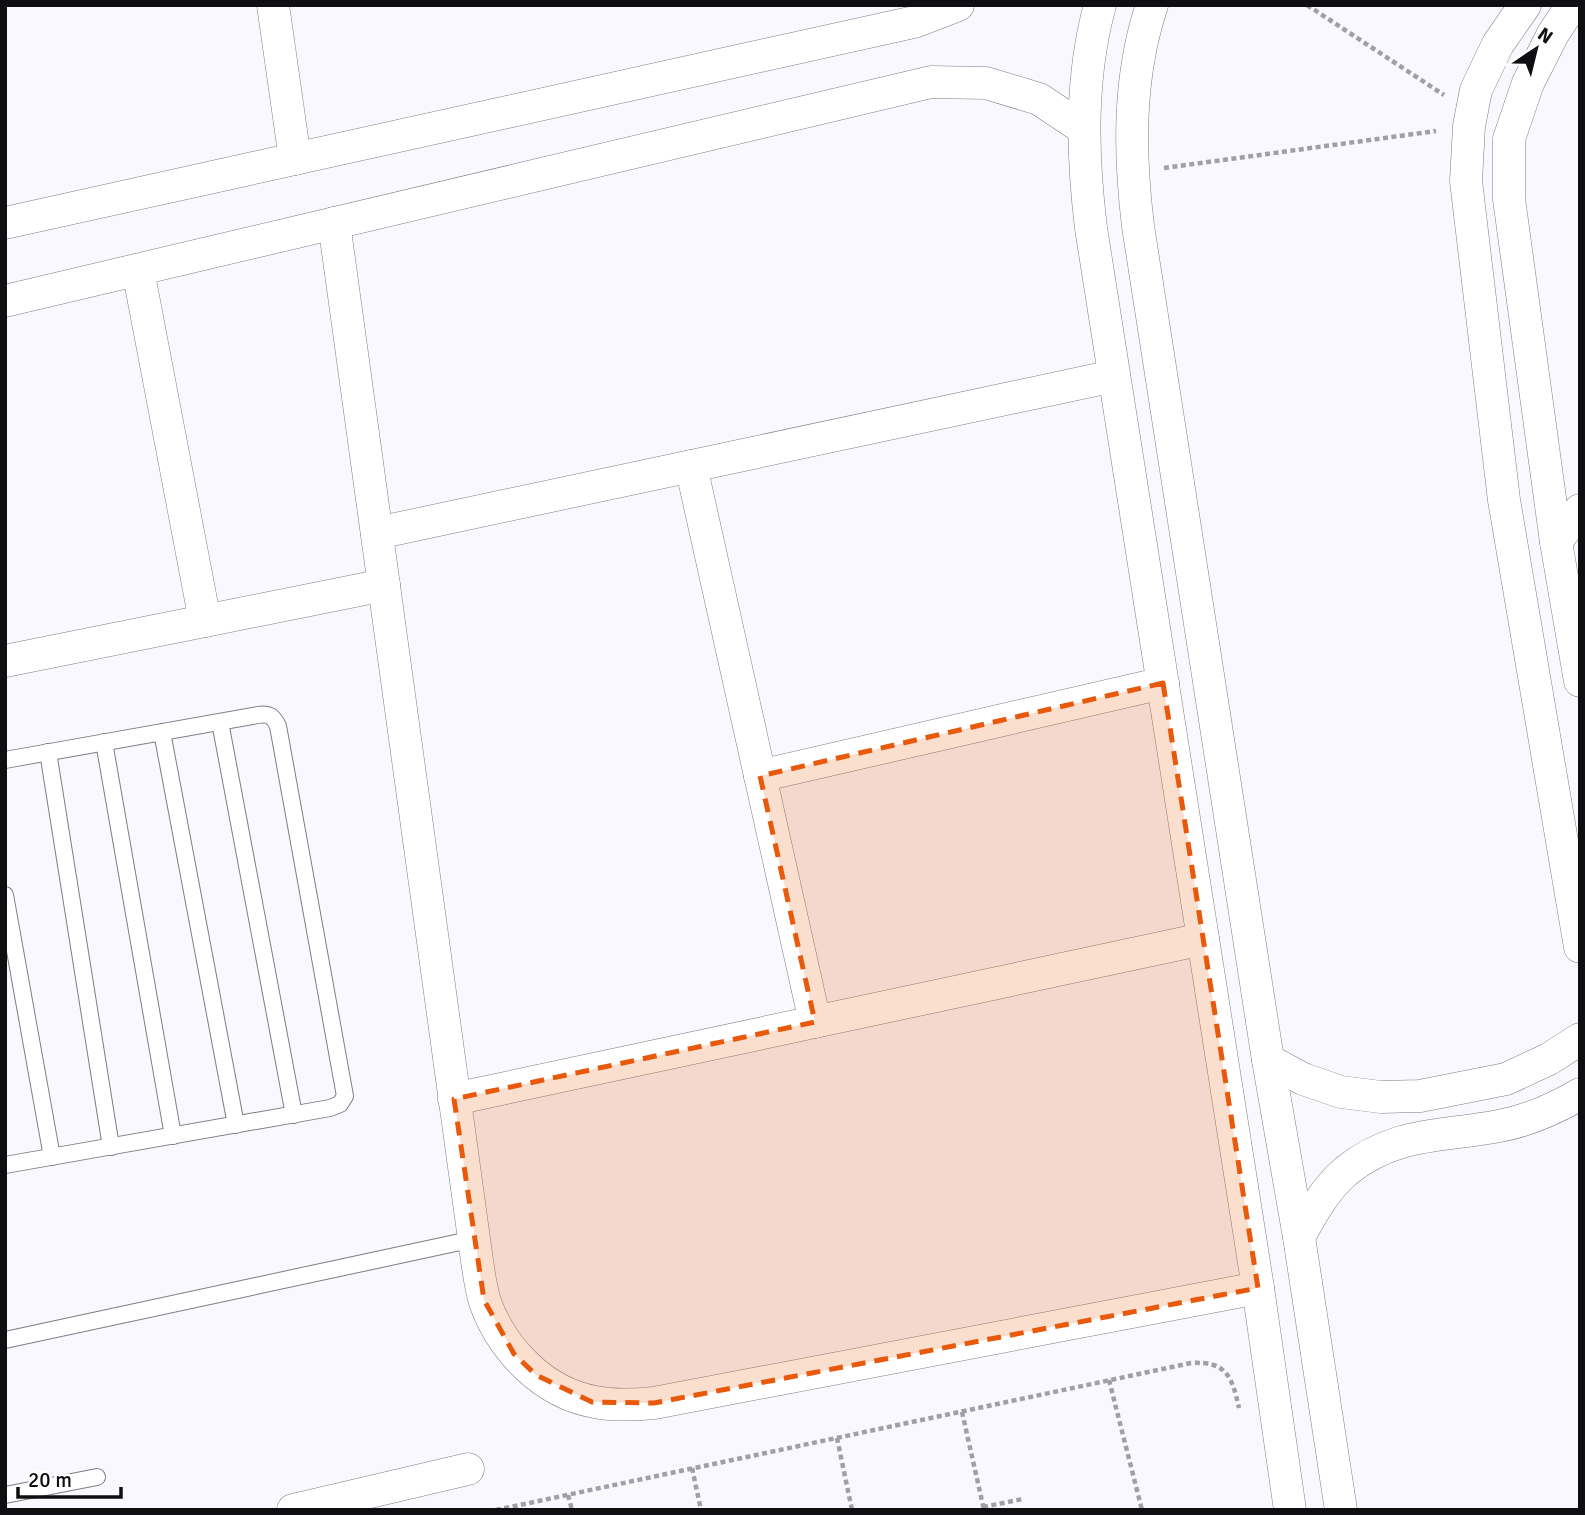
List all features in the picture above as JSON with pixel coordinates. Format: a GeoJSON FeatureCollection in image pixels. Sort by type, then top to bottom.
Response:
{"type":"FeatureCollection","features":[{"type":"Feature","properties":{"kind":"street"},"geometry":{"type":"LineString","coordinates":[[273,5],[295,159]]}},
{"type":"Feature","properties":{"kind":"street"},"geometry":{"type":"LineString","coordinates":[[5,223],[914,22],[958,5]]}},
{"type":"Feature","properties":{"kind":"street"},"geometry":{"type":"LineString","coordinates":[[1100,5],[1088,73],[1084,129],[1086,191],[1258,1288],[1290,1510]]}},
{"type":"Feature","properties":{"kind":"street"},"geometry":{"type":"LineString","coordinates":[[1152,5],[1138,62],[1132,117],[1132,172],[1268,1060],[1299,1237],[1341,1510]]}},
{"type":"Feature","properties":{"kind":"street"},"geometry":{"type":"LineString","coordinates":[[1525,5],[1499,44],[1476,90],[1470,120],[1465,181],[1504,500],[1580,947]]}},
{"type":"Feature","properties":{"kind":"street"},"geometry":{"type":"LineString","coordinates":[[1572,5],[1553,34],[1528,83],[1509,139],[1508,199],[1556,542],[1580,681]]}},
{"type":"Feature","properties":{"kind":"street"},"geometry":{"type":"LineString","coordinates":[[5,301],[931,82],[986,83],[1039,99],[1084,129]]}},
{"type":"Feature","properties":{"kind":"street"},"geometry":{"type":"LineString","coordinates":[[334,223],[474,1239],[484,1300],[496,1328],[514,1354],[536,1375],[564,1391],[592,1402],[624,1406],[654,1403],[1258,1288]]}},
{"type":"Feature","properties":{"kind":"street"},"geometry":{"type":"LineString","coordinates":[[138,270],[205,621]]}},
{"type":"Feature","properties":{"kind":"street"},"geometry":{"type":"LineString","coordinates":[[377,533],[1114,376]]}},
{"type":"Feature","properties":{"kind":"street"},"geometry":{"type":"LineString","coordinates":[[691,466],[816,1021]]}},
{"type":"Feature","properties":{"kind":"street"},"geometry":{"type":"LineString","coordinates":[[1556,542],[1580,510]]}},
{"type":"Feature","properties":{"kind":"street"},"geometry":{"type":"LineString","coordinates":[[5,662],[384,585]]}},
{"type":"Feature","properties":{"kind":"street"},"geometry":{"type":"LineString","coordinates":[[760,776],[1163,683]]}},
{"type":"Feature","properties":{"kind":"street"},"geometry":{"type":"LineString","coordinates":[[454,1099],[1203,939]]}},
{"type":"Feature","properties":{"kind":"street"},"geometry":{"type":"LineString","coordinates":[[1268,1060],[1303,1079],[1341,1092],[1381,1097],[1420,1096],[1506,1079],[1549,1059],[1580,1039]]}},
{"type":"Feature","properties":{"kind":"street"},"geometry":{"type":"LineString","coordinates":[[1299,1237],[1318,1201],[1345,1171],[1380,1149],[1418,1136],[1500,1126],[1540,1114],[1580,1094]]}},
{"type":"Feature","properties":{"kind":"street"},"geometry":{"type":"LineString","coordinates":[[293,1510],[468,1469]]}},
{"type":"Feature","properties":{"kind":"lane"},"geometry":{"type":"LineString","coordinates":[[5,760],[266,714],[274,718],[283,752],[345,1096],[340,1104],[330,1108],[5,1166]]}},
{"type":"Feature","properties":{"kind":"lane"},"geometry":{"type":"LineString","coordinates":[[220,722],[294,1115]]}},
{"type":"Feature","properties":{"kind":"lane"},"geometry":{"type":"LineString","coordinates":[[162,732],[236,1125]]}},
{"type":"Feature","properties":{"kind":"lane"},"geometry":{"type":"LineString","coordinates":[[104,742],[173,1136]]}},
{"type":"Feature","properties":{"kind":"lane"},"geometry":{"type":"LineString","coordinates":[[48,752],[111,1147]]}},
{"type":"Feature","properties":{"kind":"lane"},"geometry":{"type":"LineString","coordinates":[[5,895],[52,1157]]}},
{"type":"Feature","properties":{"kind":"lane"},"geometry":{"type":"LineString","coordinates":[[5,1340],[474,1239]]}},
{"type":"Feature","properties":{"kind":"lane"},"geometry":{"type":"LineString","coordinates":[[5,1495],[97,1477]]}},
{"type":"Feature","properties":{"kind":"path"},"geometry":{"type":"LineString","coordinates":[[1307,5],[1470,120]]}},
{"type":"Feature","properties":{"kind":"path"},"geometry":{"type":"LineString","coordinates":[[1132,172],[1470,120]]}},
{"type":"Feature","properties":{"kind":"path"},"geometry":{"type":"LineString","coordinates":[[496,1510],[1191,1363],[1208,1362],[1223,1369],[1233,1381],[1242,1420]]}},
{"type":"Feature","properties":{"kind":"path"},"geometry":{"type":"LineString","coordinates":[[1110,1380],[1142,1510]]}},
{"type":"Feature","properties":{"kind":"path"},"geometry":{"type":"LineString","coordinates":[[961,1411],[984,1509],[1023,1499]]}},
{"type":"Feature","properties":{"kind":"path"},"geometry":{"type":"LineString","coordinates":[[837,1438],[852,1510]]}},
{"type":"Feature","properties":{"kind":"path"},"geometry":{"type":"LineString","coordinates":[[692,1468],[701,1510]]}},
{"type":"Feature","properties":{"kind":"path"},"geometry":{"type":"LineString","coordinates":[[568,1494],[572,1510]]}},
{"type":"Feature","properties":{"kind":"highlighted area"},"geometry":{"type":"Polygon","coordinates":[[[1163,683],[1258,1288],[654,1403],[592,1402],[536,1375],[514,1354],[484,1300],[454,1099],[815,1022],[760,776],[1163,683]]]}}]}
